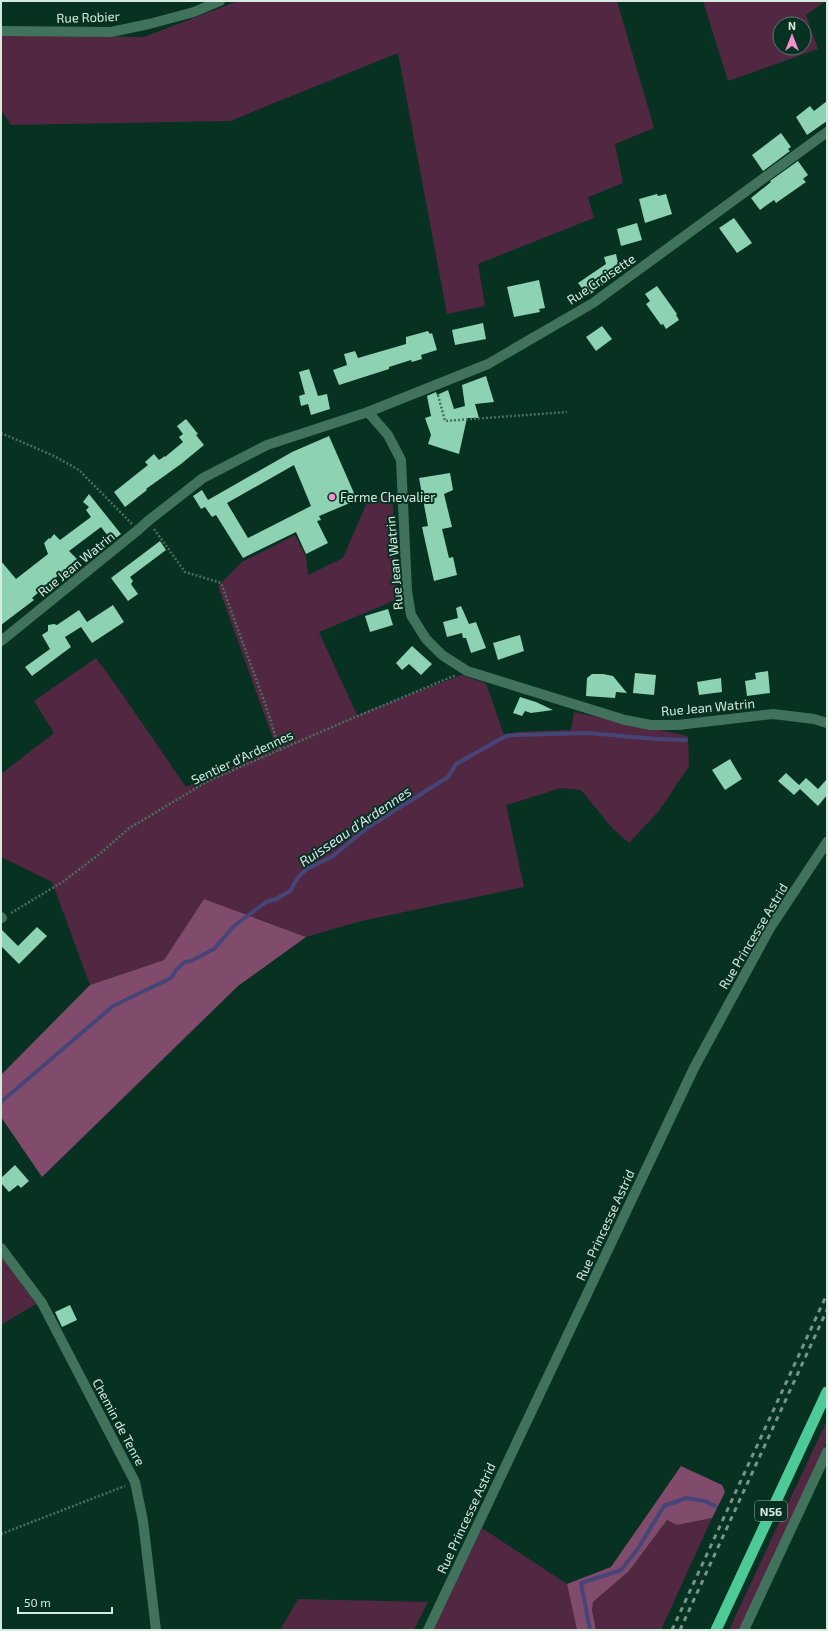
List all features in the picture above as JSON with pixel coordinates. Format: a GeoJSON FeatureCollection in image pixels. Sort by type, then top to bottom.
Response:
{"type":"FeatureCollection","features":[{"type":"Feature","properties":{"kind":"highway","name":"N56"},"geometry":{"type":"LineString","coordinates":[[716,1630],[827,1392]]}},
{"type":"Feature","properties":{"kind":"street","name":"Rue Robier"},"geometry":{"type":"LineString","coordinates":[[1,31],[111,32],[179,16],[220,1]]}},
{"type":"Feature","properties":{"kind":"street","name":"Rue Croisette"},"geometry":{"type":"LineString","coordinates":[[368,412],[488,364],[593,303],[827,132]]}},
{"type":"Feature","properties":{"kind":"street","name":"Rue Jean Watrin"},"geometry":{"type":"LineString","coordinates":[[1,641],[203,478],[267,445],[368,412],[388,435],[401,460],[407,591],[411,615],[426,639],[442,655],[467,671],[625,720],[652,725],[678,725],[773,714],[814,719],[827,723]]}},
{"type":"Feature","properties":{"kind":"street","name":"Rue Princesse Astrid"},"geometry":{"type":"LineString","coordinates":[[428,1630],[694,1068],[770,928],[827,842]]}},
{"type":"Feature","properties":{"kind":"street","name":"Chemin de Tenre"},"geometry":{"type":"LineString","coordinates":[[1,1248],[42,1303],[126,1462],[135,1482],[143,1521],[156,1630]]}},
{"type":"Feature","properties":{"kind":"street"},"geometry":{"type":"LineString","coordinates":[[744,1630],[827,1452]]}},
{"type":"Feature","properties":{"kind":"path"},"geometry":{"type":"LineString","coordinates":[[434,385],[445,421],[567,412]]}},
{"type":"Feature","properties":{"kind":"path"},"geometry":{"type":"LineString","coordinates":[[1,433],[52,455],[79,470],[138,530]]}},
{"type":"Feature","properties":{"kind":"path"},"geometry":{"type":"LineString","coordinates":[[148,521],[185,572],[221,583],[267,709],[280,751]]}},
{"type":"Feature","properties":{"kind":"path","name":"Sentier d'Ardennes"},"geometry":{"type":"LineString","coordinates":[[1,918],[64,882],[128,829],[208,782],[353,718],[467,671]]}},
{"type":"Feature","properties":{"kind":"path"},"geometry":{"type":"LineString","coordinates":[[1,1534],[135,1482]]}},
{"type":"Feature","properties":{"kind":"shaded area"},"geometry":{"type":"Polygon","coordinates":[[[238,1],[617,1],[654,128],[615,144],[623,183],[588,197],[594,218],[478,264],[485,306],[447,314],[398,53],[230,121],[11,125],[1,110],[1,35],[144,37],[238,1]]]}},
{"type":"Feature","properties":{"kind":"shaded area"},"geometry":{"type":"Polygon","coordinates":[[[703,1],[826,1],[806,16],[772,16],[772,56],[798,56],[728,81],[703,1]]]}},
{"type":"Feature","properties":{"kind":"shaded area"},"geometry":{"type":"Polygon","coordinates":[[[812,32],[818,49],[812,51],[812,32]]]}},
{"type":"Feature","properties":{"kind":"shaded area"},"geometry":{"type":"Polygon","coordinates":[[[392,494],[398,599],[319,632],[357,715],[461,675],[486,683],[504,735],[516,732],[571,730],[574,712],[688,736],[689,766],[659,811],[629,843],[613,829],[581,790],[561,788],[506,805],[524,887],[361,921],[306,937],[204,899],[164,960],[90,985],[52,882],[1,857],[1,774],[54,733],[34,701],[96,658],[186,787],[276,747],[218,586],[242,562],[295,535],[306,557],[308,575],[343,558],[368,500],[392,494]]]}},
{"type":"Feature","properties":{"kind":"shaded area"},"geometry":{"type":"Polygon","coordinates":[[[204,899],[306,937],[238,986],[42,1177],[1,1117],[1,1075],[90,985],[164,960],[204,899]]]}},
{"type":"Feature","properties":{"kind":"shaded area"},"geometry":{"type":"Polygon","coordinates":[[[1,1256],[36,1304],[1,1325],[1,1256]]]}},
{"type":"Feature","properties":{"kind":"shaded area"},"geometry":{"type":"Polygon","coordinates":[[[827,1420],[827,1441],[739,1630],[729,1630],[827,1420]]]}},
{"type":"Feature","properties":{"kind":"shaded area"},"geometry":{"type":"Polygon","coordinates":[[[681,1466],[722,1485],[725,1492],[712,1518],[677,1525],[667,1520],[629,1571],[593,1602],[592,1610],[596,1630],[577,1630],[567,1584],[611,1567],[681,1466]]]}},
{"type":"Feature","properties":{"kind":"shaded area"},"geometry":{"type":"Polygon","coordinates":[[[712,1518],[661,1630],[596,1630],[592,1610],[593,1602],[629,1571],[667,1520],[677,1525],[712,1518]]]}},
{"type":"Feature","properties":{"kind":"shaded area"},"geometry":{"type":"Polygon","coordinates":[[[482,1528],[567,1584],[577,1630],[433,1630],[482,1528]]]}},
{"type":"Feature","properties":{"kind":"shaded area"},"geometry":{"type":"Polygon","coordinates":[[[298,1599],[428,1602],[414,1630],[280,1630],[298,1599]]]}},
{"type":"Feature","properties":{"kind":"building"},"geometry":{"type":"Polygon","coordinates":[[[827,101],[827,121],[807,135],[796,117],[810,106],[814,111],[827,101]]]}},
{"type":"Feature","properties":{"kind":"building"},"geometry":{"type":"Polygon","coordinates":[[[781,133],[791,147],[788,149],[790,151],[763,171],[752,155],[781,133]]]}},
{"type":"Feature","properties":{"kind":"building"},"geometry":{"type":"Polygon","coordinates":[[[798,161],[808,175],[803,179],[806,182],[776,203],[774,200],[760,210],[751,198],[771,182],[770,181],[798,161]]]}},
{"type":"Feature","properties":{"kind":"building"},"geometry":{"type":"Polygon","coordinates":[[[657,194],[658,196],[666,194],[672,214],[645,223],[639,199],[657,194]]]}},
{"type":"Feature","properties":{"kind":"building"},"geometry":{"type":"Polygon","coordinates":[[[734,218],[752,243],[737,253],[719,228],[734,218]]]}},
{"type":"Feature","properties":{"kind":"building"},"geometry":{"type":"Polygon","coordinates":[[[637,223],[642,240],[621,246],[617,229],[637,223]]]}},
{"type":"Feature","properties":{"kind":"building"},"geometry":{"type":"Polygon","coordinates":[[[616,254],[620,272],[588,296],[578,283],[606,264],[604,257],[616,254]]]}},
{"type":"Feature","properties":{"kind":"building"},"geometry":{"type":"Polygon","coordinates":[[[539,280],[545,308],[539,309],[540,312],[514,317],[507,287],[539,280]]]}},
{"type":"Feature","properties":{"kind":"building"},"geometry":{"type":"Polygon","coordinates":[[[657,286],[677,314],[676,315],[679,320],[666,329],[663,324],[661,325],[646,304],[650,301],[645,294],[657,286]]]}},
{"type":"Feature","properties":{"kind":"building"},"geometry":{"type":"Polygon","coordinates":[[[483,323],[486,339],[455,345],[452,330],[483,323]]]}},
{"type":"Feature","properties":{"kind":"building"},"geometry":{"type":"Polygon","coordinates":[[[602,326],[612,339],[596,351],[586,337],[602,326]]]}},
{"type":"Feature","properties":{"kind":"building"},"geometry":{"type":"Polygon","coordinates":[[[428,331],[430,334],[432,333],[437,350],[421,355],[422,359],[412,362],[411,360],[389,367],[389,369],[339,385],[333,370],[347,365],[344,354],[355,351],[358,358],[406,344],[406,337],[428,331]]]}},
{"type":"Feature","properties":{"kind":"building"},"geometry":{"type":"Polygon","coordinates":[[[309,369],[318,396],[327,394],[330,409],[311,415],[308,404],[301,406],[299,396],[305,394],[299,372],[309,369]]]}},
{"type":"Feature","properties":{"kind":"building"},"geometry":{"type":"Polygon","coordinates":[[[486,376],[494,402],[475,404],[479,418],[467,418],[459,454],[428,444],[431,435],[425,418],[431,416],[427,396],[436,392],[437,395],[448,390],[454,409],[465,406],[462,385],[486,376]]]}},
{"type":"Feature","properties":{"kind":"building"},"geometry":{"type":"Polygon","coordinates":[[[186,419],[198,434],[196,435],[204,445],[125,507],[114,492],[148,465],[145,462],[154,454],[159,460],[183,442],[179,437],[183,434],[177,426],[186,419]]]}},
{"type":"Feature","properties":{"kind":"building","name":"Ferme Chevalier"},"geometry":{"type":"Polygon","coordinates":[[[329,436],[357,500],[319,516],[321,520],[317,521],[328,543],[306,554],[296,532],[243,558],[216,515],[212,517],[205,507],[201,509],[193,496],[202,490],[208,500],[292,452],[329,436]],[[294,465],[227,503],[248,538],[311,506],[294,465]]]}},
{"type":"Feature","properties":{"kind":"building"},"geometry":{"type":"Polygon","coordinates":[[[450,473],[453,490],[444,494],[452,527],[442,529],[449,558],[453,557],[457,575],[434,581],[422,527],[428,526],[419,478],[450,473]]]}},
{"type":"Feature","properties":{"kind":"building"},"geometry":{"type":"Polygon","coordinates":[[[89,494],[121,534],[112,541],[101,527],[69,551],[77,559],[32,598],[34,600],[1,625],[1,561],[16,579],[48,554],[44,543],[49,538],[50,539],[54,534],[60,540],[91,517],[86,510],[89,507],[83,502],[89,494]]]}},
{"type":"Feature","properties":{"kind":"building"},"geometry":{"type":"Polygon","coordinates":[[[160,541],[166,550],[130,577],[133,581],[131,584],[138,594],[128,601],[111,578],[160,541]]]}},
{"type":"Feature","properties":{"kind":"building"},"geometry":{"type":"Polygon","coordinates":[[[113,605],[124,622],[92,643],[81,627],[65,637],[71,647],[32,676],[25,667],[50,649],[42,635],[48,631],[48,625],[57,625],[79,610],[87,622],[113,605]]]}},
{"type":"Feature","properties":{"kind":"building"},"geometry":{"type":"Polygon","coordinates":[[[461,606],[469,624],[476,622],[486,648],[471,653],[466,638],[463,638],[462,633],[447,637],[443,622],[458,618],[456,608],[461,606]]]}},
{"type":"Feature","properties":{"kind":"building"},"geometry":{"type":"Polygon","coordinates":[[[388,609],[393,625],[370,632],[365,616],[388,609]]]}},
{"type":"Feature","properties":{"kind":"building"},"geometry":{"type":"Polygon","coordinates":[[[520,635],[524,651],[498,660],[493,643],[520,635]]]}},
{"type":"Feature","properties":{"kind":"building"},"geometry":{"type":"Polygon","coordinates":[[[412,646],[432,664],[421,675],[409,664],[402,670],[396,663],[412,646]]]}},
{"type":"Feature","properties":{"kind":"building"},"geometry":{"type":"Polygon","coordinates":[[[768,671],[770,693],[747,696],[745,681],[756,679],[755,673],[768,671]]]}},
{"type":"Feature","properties":{"kind":"building"},"geometry":{"type":"Polygon","coordinates":[[[635,673],[656,675],[654,695],[633,693],[635,673]]]}},
{"type":"Feature","properties":{"kind":"building"},"geometry":{"type":"Polygon","coordinates":[[[592,674],[613,676],[627,693],[616,692],[615,698],[586,696],[587,678],[592,674]]]}},
{"type":"Feature","properties":{"kind":"building"},"geometry":{"type":"Polygon","coordinates":[[[721,678],[722,692],[699,695],[697,682],[721,678]]]}},
{"type":"Feature","properties":{"kind":"building"},"geometry":{"type":"Polygon","coordinates":[[[520,697],[536,702],[553,710],[531,713],[525,711],[522,716],[513,713],[520,697]]]}},
{"type":"Feature","properties":{"kind":"building"},"geometry":{"type":"Polygon","coordinates":[[[730,759],[742,779],[725,790],[712,770],[730,759]]]}},
{"type":"Feature","properties":{"kind":"building"},"geometry":{"type":"Polygon","coordinates":[[[786,773],[799,785],[806,778],[818,789],[827,779],[827,795],[818,806],[800,789],[794,795],[778,781],[786,773]]]}},
{"type":"Feature","properties":{"kind":"building"},"geometry":{"type":"Polygon","coordinates":[[[37,927],[47,936],[19,964],[1,946],[1,929],[18,946],[37,927]]]}},
{"type":"Feature","properties":{"kind":"building"},"geometry":{"type":"Polygon","coordinates":[[[15,1165],[29,1181],[21,1188],[18,1185],[9,1192],[1,1183],[1,1178],[15,1165]]]}},
{"type":"Feature","properties":{"kind":"building"},"geometry":{"type":"Polygon","coordinates":[[[70,1305],[77,1320],[62,1327],[55,1312],[70,1305]]]}},
{"type":"Feature","properties":{"kind":"waterway","name":"Ruisseau d'Ardennes"},"geometry":{"type":"LineString","coordinates":[[1,1102],[113,1006],[171,978],[176,970],[185,962],[191,961],[214,949],[234,926],[266,902],[276,899],[290,891],[299,876],[307,869],[333,856],[367,828],[448,777],[456,764],[506,736],[588,733],[686,740]]}},
{"type":"Feature","properties":{"kind":"waterway"},"geometry":{"type":"LineString","coordinates":[[590,1630],[581,1583],[621,1570],[637,1550],[664,1506],[686,1498],[705,1501],[715,1506]]}},
{"type":"Feature","properties":{"kind":"railway"},"geometry":{"type":"LineString","coordinates":[[672,1630],[827,1294]]}},
{"type":"Feature","properties":{"kind":"railway"},"geometry":{"type":"LineString","coordinates":[[680,1630],[827,1310]]}},
{"type":"Feature","properties":{"kind":"place","name":"Ferme Chevalier"},"geometry":{"type":"Point","coordinates":[332,497]}}]}
